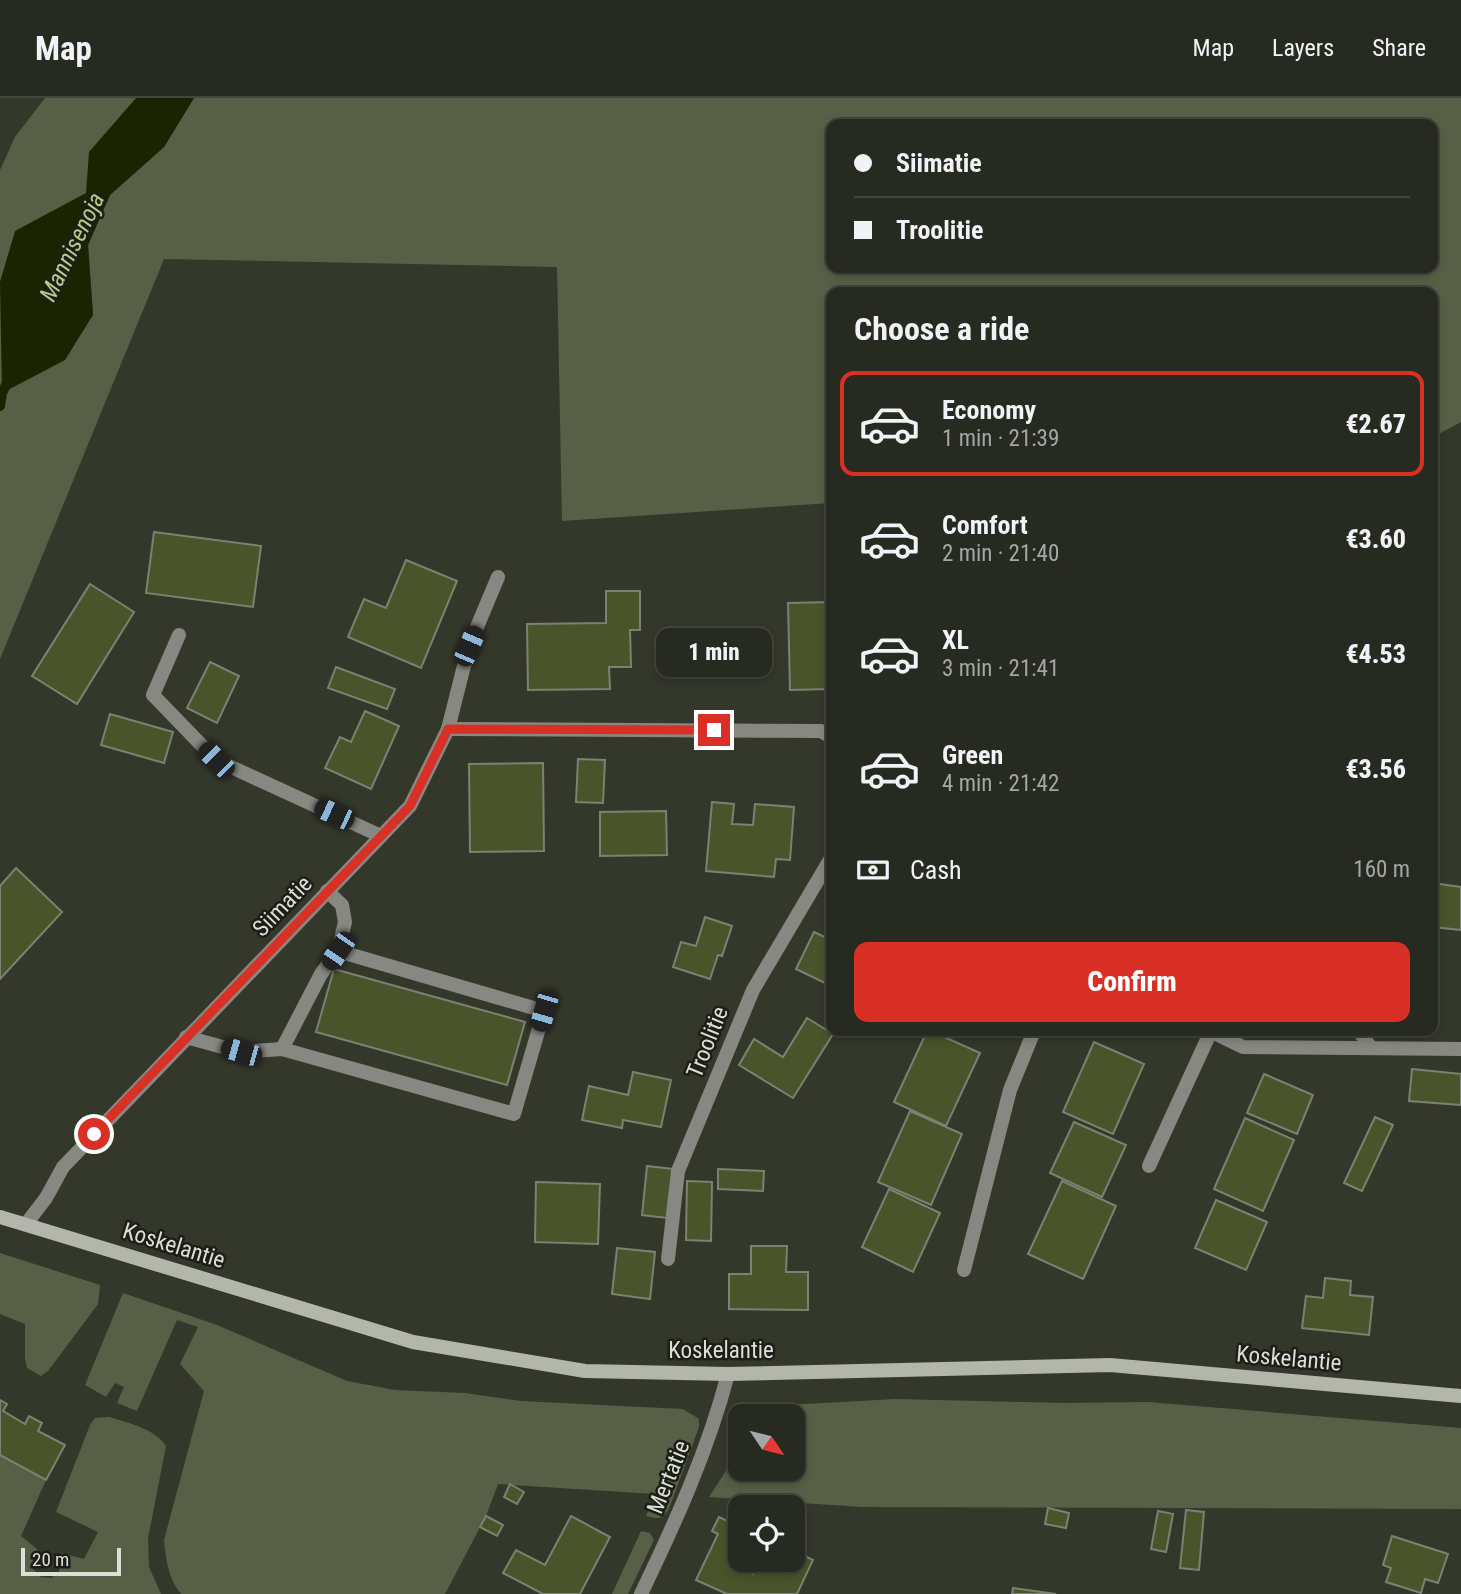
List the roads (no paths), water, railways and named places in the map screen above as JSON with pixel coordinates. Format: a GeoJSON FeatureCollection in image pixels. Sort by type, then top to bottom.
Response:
{"type":"FeatureCollection","features":[{"type":"Feature","properties":{"kind":"main road","name":"Koskelantie"},"geometry":{"type":"LineString","coordinates":[[0,1217],[413,1342],[585,1371],[728,1374],[1111,1365],[1461,1396]]}},
{"type":"Feature","properties":{"kind":"street","name":"Siimatie"},"geometry":{"type":"LineString","coordinates":[[26,1224],[46,1198],[63,1167],[410,806],[448,729],[469,646],[498,577]]}},
{"type":"Feature","properties":{"kind":"street"},"geometry":{"type":"LineString","coordinates":[[178,635],[153,695],[216,760],[381,836]]}},
{"type":"Feature","properties":{"kind":"street"},"geometry":{"type":"LineString","coordinates":[[448,729],[821,731],[826,734]]}},
{"type":"Feature","properties":{"kind":"street","name":"Troolitie"},"geometry":{"type":"LineString","coordinates":[[668,1259],[678,1171],[753,990],[826,866]]}},
{"type":"Feature","properties":{"kind":"street"},"geometry":{"type":"LineString","coordinates":[[282,1049],[321,974],[338,951],[345,922],[342,905],[327,891]]}},
{"type":"Feature","properties":{"kind":"street"},"geometry":{"type":"LineString","coordinates":[[186,1037],[241,1052],[282,1049],[514,1114],[544,1011],[338,951]]}},
{"type":"Feature","properties":{"kind":"street"},"geometry":{"type":"LineString","coordinates":[[964,1270],[1010,1090],[1032,1036]]}},
{"type":"Feature","properties":{"kind":"street"},"geometry":{"type":"LineString","coordinates":[[1149,1166],[1208,1036]]}},
{"type":"Feature","properties":{"kind":"street"},"geometry":{"type":"LineString","coordinates":[[1220,1036],[1243,1047],[1461,1049]]}},
{"type":"Feature","properties":{"kind":"street"},"geometry":{"type":"LineString","coordinates":[[1363,1036],[1371,1048]]}},
{"type":"Feature","properties":{"kind":"street","name":"Mertatie"},"geometry":{"type":"LineString","coordinates":[[641,1594],[680,1513],[719,1408],[728,1374]]}},
{"type":"Feature","properties":{"kind":"water"},"geometry":{"type":"Polygon","coordinates":[[[136,98],[194,98],[164,147],[110,195],[88,245],[93,315],[65,360],[2,393],[0,282],[15,231],[86,193],[89,152],[136,98]]]}},
{"type":"Feature","properties":{"kind":"waterway","name":"Mannisenoja"},"geometry":{"type":"LineString","coordinates":[[0,406],[7,383]]}}]}
